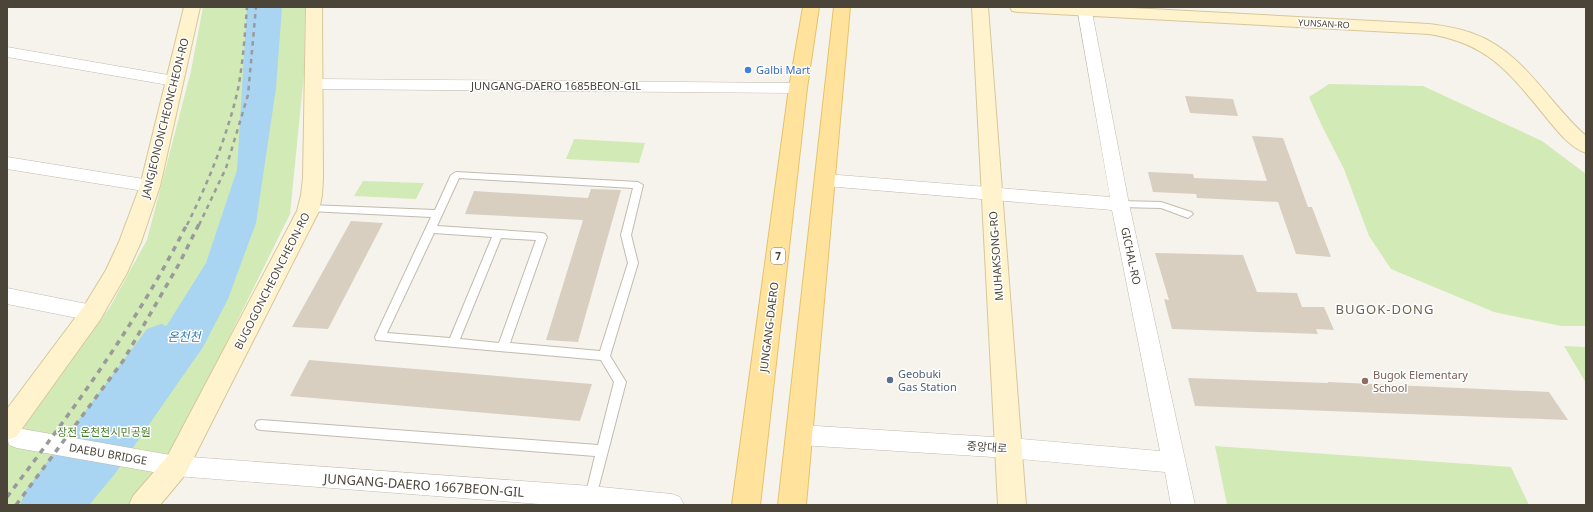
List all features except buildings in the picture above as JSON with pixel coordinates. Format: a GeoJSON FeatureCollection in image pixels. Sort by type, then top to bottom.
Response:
{"type":"FeatureCollection","features":[{"type":"Feature","properties":{"kind":"main road","name":"JUNGANG-DAERO"},"geometry":{"type":"LineString","coordinates":[[746,505],[798,88],[811,7]]}},
{"type":"Feature","properties":{"kind":"main road"},"geometry":{"type":"LineString","coordinates":[[792,505],[826,180],[842,7]]}},
{"type":"Feature","properties":{"kind":"street","name":"JANGJEONONCHEONCHEON-RO"},"geometry":{"type":"LineString","coordinates":[[10,434],[92,313],[116,273],[127,248],[150,186],[192,7]]}},
{"type":"Feature","properties":{"kind":"street","name":"BUGOGONCHEONCHEON-RO"},"geometry":{"type":"LineString","coordinates":[[143,505],[176,466],[302,226],[309,208],[312,178],[314,7]]}},
{"type":"Feature","properties":{"kind":"street","name":"MUHAKSONG-RO"},"geometry":{"type":"LineString","coordinates":[[980,7],[1012,505]]}},
{"type":"Feature","properties":{"kind":"street","name":"YUNSAN-RO"},"geometry":{"type":"LineString","coordinates":[[1018,7],[1085,9],[1429,29],[1454,33],[1487,46],[1508,62],[1557,118],[1586,146]]}},
{"type":"Feature","properties":{"kind":"street","name":"GICHAL-RO"},"geometry":{"type":"LineString","coordinates":[[1085,9],[1120,204],[1183,505]]}},
{"type":"Feature","properties":{"kind":"street"},"geometry":{"type":"LineString","coordinates":[[10,56],[174,81]]}},
{"type":"Feature","properties":{"kind":"street","name":"JUNGANG-DAERO 1685BEON-GIL"},"geometry":{"type":"LineString","coordinates":[[314,84],[798,88]]}},
{"type":"Feature","properties":{"kind":"street"},"geometry":{"type":"LineString","coordinates":[[7,163],[150,186]]}},
{"type":"Feature","properties":{"kind":"street"},"geometry":{"type":"LineString","coordinates":[[826,180],[1120,204]]}},
{"type":"Feature","properties":{"kind":"street"},"geometry":{"type":"LineString","coordinates":[[7,296],[92,313]]}},
{"type":"Feature","properties":{"kind":"street","name":"DAEBU BRIDGE"},"geometry":{"type":"LineString","coordinates":[[10,434],[176,466]]}},
{"type":"Feature","properties":{"kind":"street","name":"중앙대로"},"geometry":{"type":"LineString","coordinates":[[800,435],[1009,448],[1174,462]]}},
{"type":"Feature","properties":{"kind":"street","name":"JUNGANG-DAERO 1667BEON-GIL"},"geometry":{"type":"LineString","coordinates":[[176,466],[591,497],[672,505]]}},
{"type":"Feature","properties":{"kind":"lane"},"geometry":{"type":"LineString","coordinates":[[591,497],[620,382],[604,356],[633,263],[626,235],[638,185],[456,175],[380,337],[604,356]]}},
{"type":"Feature","properties":{"kind":"lane"},"geometry":{"type":"LineString","coordinates":[[1120,204],[1161,204],[1188,214]]}},
{"type":"Feature","properties":{"kind":"lane"},"geometry":{"type":"LineString","coordinates":[[309,208],[437,214]]}},
{"type":"Feature","properties":{"kind":"lane"},"geometry":{"type":"LineString","coordinates":[[430,230],[542,237],[503,347]]}},
{"type":"Feature","properties":{"kind":"lane"},"geometry":{"type":"LineString","coordinates":[[453,343],[498,234]]}},
{"type":"Feature","properties":{"kind":"lane"},"geometry":{"type":"LineString","coordinates":[[260,425],[602,451]]}},
{"type":"Feature","properties":{"kind":"green space","name":"장전 온천천시민공원"},"geometry":{"type":"Polygon","coordinates":[[[203,7],[305,7],[304,74],[290,214],[174,449],[133,505],[7,505],[7,446],[28,421],[110,307],[147,240],[191,71],[203,7]]]}},
{"type":"Feature","properties":{"kind":"green space"},"geometry":{"type":"Polygon","coordinates":[[[1329,84],[1423,86],[1542,141],[1586,174],[1586,326],[1561,326],[1494,312],[1391,269],[1369,236],[1344,169],[1309,97],[1329,84]]]}},
{"type":"Feature","properties":{"kind":"green space"},"geometry":{"type":"Polygon","coordinates":[[[574,139],[645,143],[639,163],[566,159],[574,139]]]}},
{"type":"Feature","properties":{"kind":"green space"},"geometry":{"type":"Polygon","coordinates":[[[363,181],[424,183],[416,199],[354,196],[363,181]]]}},
{"type":"Feature","properties":{"kind":"green space"},"geometry":{"type":"Polygon","coordinates":[[[1564,346],[1586,347],[1586,383],[1564,346]]]}},
{"type":"Feature","properties":{"kind":"green space"},"geometry":{"type":"Polygon","coordinates":[[[1215,446],[1511,467],[1529,505],[1227,505],[1215,446]]]}},
{"type":"Feature","properties":{"kind":"water","name":"온천천"},"geometry":{"type":"Polygon","coordinates":[[[247,7],[282,7],[276,88],[256,223],[228,299],[203,347],[114,475],[89,505],[54,505],[206,263],[237,170],[247,7]]]}},
{"type":"Feature","properties":{"kind":"waterway","name":"온천천"},"geometry":{"type":"LineString","coordinates":[[42,505],[161,340]]}},
{"type":"Feature","properties":{"kind":"railway"},"geometry":{"type":"LineString","coordinates":[[187,225],[217,158],[234,106],[241,69],[247,7]]}},
{"type":"Feature","properties":{"kind":"railway"},"geometry":{"type":"LineString","coordinates":[[199,225],[226,168],[248,95],[256,7]]}},
{"type":"Feature","properties":{"kind":"railway"},"geometry":{"type":"LineString","coordinates":[[7,497],[80,398],[126,331],[168,260],[187,224]]}},
{"type":"Feature","properties":{"kind":"railway"},"geometry":{"type":"LineString","coordinates":[[16,505],[123,361],[179,264],[199,224]]}},
{"type":"Feature","properties":{"kind":"place","name":"Galbi Mart"},"geometry":{"type":"Point","coordinates":[748,70]}},
{"type":"Feature","properties":{"kind":"place","name":"Geobuki Gas Station"},"geometry":{"type":"Point","coordinates":[890,380]}},
{"type":"Feature","properties":{"kind":"place","name":"Bugok Elementary School"},"geometry":{"type":"Point","coordinates":[1365,381]}},
{"type":"Feature","properties":{"kind":"district","name":"BUGOK-DONG"},"geometry":{"type":"Point","coordinates":[1385,309]}}]}
